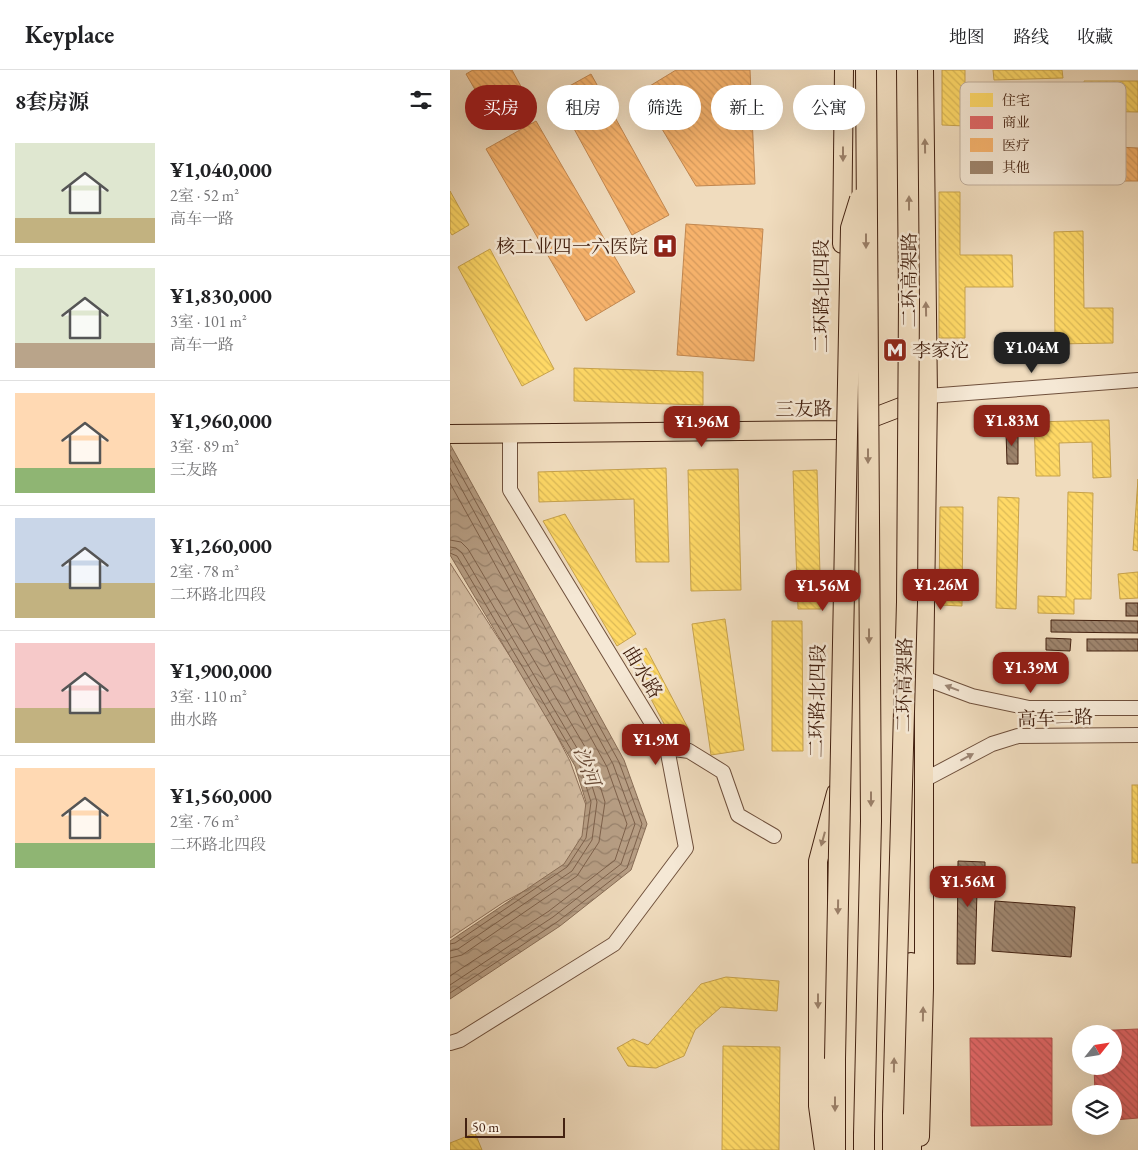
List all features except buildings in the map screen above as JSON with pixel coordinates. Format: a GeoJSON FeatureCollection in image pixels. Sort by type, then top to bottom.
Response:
{"type":"FeatureCollection","features":[{"type":"Feature","properties":{"kind":"highway","name":"二环高架路"},"geometry":{"type":"LineString","coordinates":[[864,1150],[871,821],[866,70]]}},
{"type":"Feature","properties":{"kind":"highway","name":"二环高架路"},"geometry":{"type":"LineString","coordinates":[[893,1150],[907,602],[909,302],[907,70]]}},
{"type":"Feature","properties":{"kind":"highway"},"geometry":{"type":"LineString","coordinates":[[835,1150],[835,1059],[851,228],[866,178]]}},
{"type":"Feature","properties":{"kind":"highway"},"geometry":{"type":"LineString","coordinates":[[909,302],[917,345],[911,1150]]}},
{"type":"Feature","properties":{"kind":"main road","name":"二环路北四段"},"geometry":{"type":"LineString","coordinates":[[824,1150],[818,1106],[818,861],[837,787],[844,70]]}},
{"type":"Feature","properties":{"kind":"main road"},"geometry":{"type":"LineString","coordinates":[[919,1150],[924,988],[924,678],[928,396],[924,70]]}},
{"type":"Feature","properties":{"kind":"main road","name":"三友路"},"geometry":{"type":"LineString","coordinates":[[457,434],[841,430],[928,396]]}},
{"type":"Feature","properties":{"kind":"street"},"geometry":{"type":"LineString","coordinates":[[928,396],[1138,380]]}},
{"type":"Feature","properties":{"kind":"street","name":"曲水路"},"geometry":{"type":"LineString","coordinates":[[450,1044],[460,1040],[614,944],[686,848],[667,748],[510,490],[510,434]]}},
{"type":"Feature","properties":{"kind":"street","name":"高车二路"},"geometry":{"type":"LineString","coordinates":[[924,678],[972,696],[1029,708],[1138,708]]}},
{"type":"Feature","properties":{"kind":"street","name":"高车二路"},"geometry":{"type":"LineString","coordinates":[[924,780],[992,744],[1018,736],[1138,735]]}},
{"type":"Feature","properties":{"kind":"street"},"geometry":{"type":"LineString","coordinates":[[667,748],[689,751],[722,772],[738,816],[774,836]]}},
{"type":"Feature","properties":{"kind":"green space"},"geometry":{"type":"Polygon","coordinates":[[[450,563],[538,700],[570,761],[591,819],[574,864],[504,902],[450,938],[450,563]]]}},
{"type":"Feature","properties":{"kind":"water","name":"沙河"},"geometry":{"type":"Polygon","coordinates":[[[450,444],[624,760],[647,824],[631,870],[560,926],[450,999],[450,941],[564,864],[582,836],[586,802],[575,766],[450,555],[450,444]]]}},
{"type":"Feature","properties":{"kind":"place","name":"核工业四一六医院"},"geometry":{"type":"Point","coordinates":[665,246]}},
{"type":"Feature","properties":{"kind":"place","name":"李家沱"},"geometry":{"type":"Point","coordinates":[895,350]}}]}
